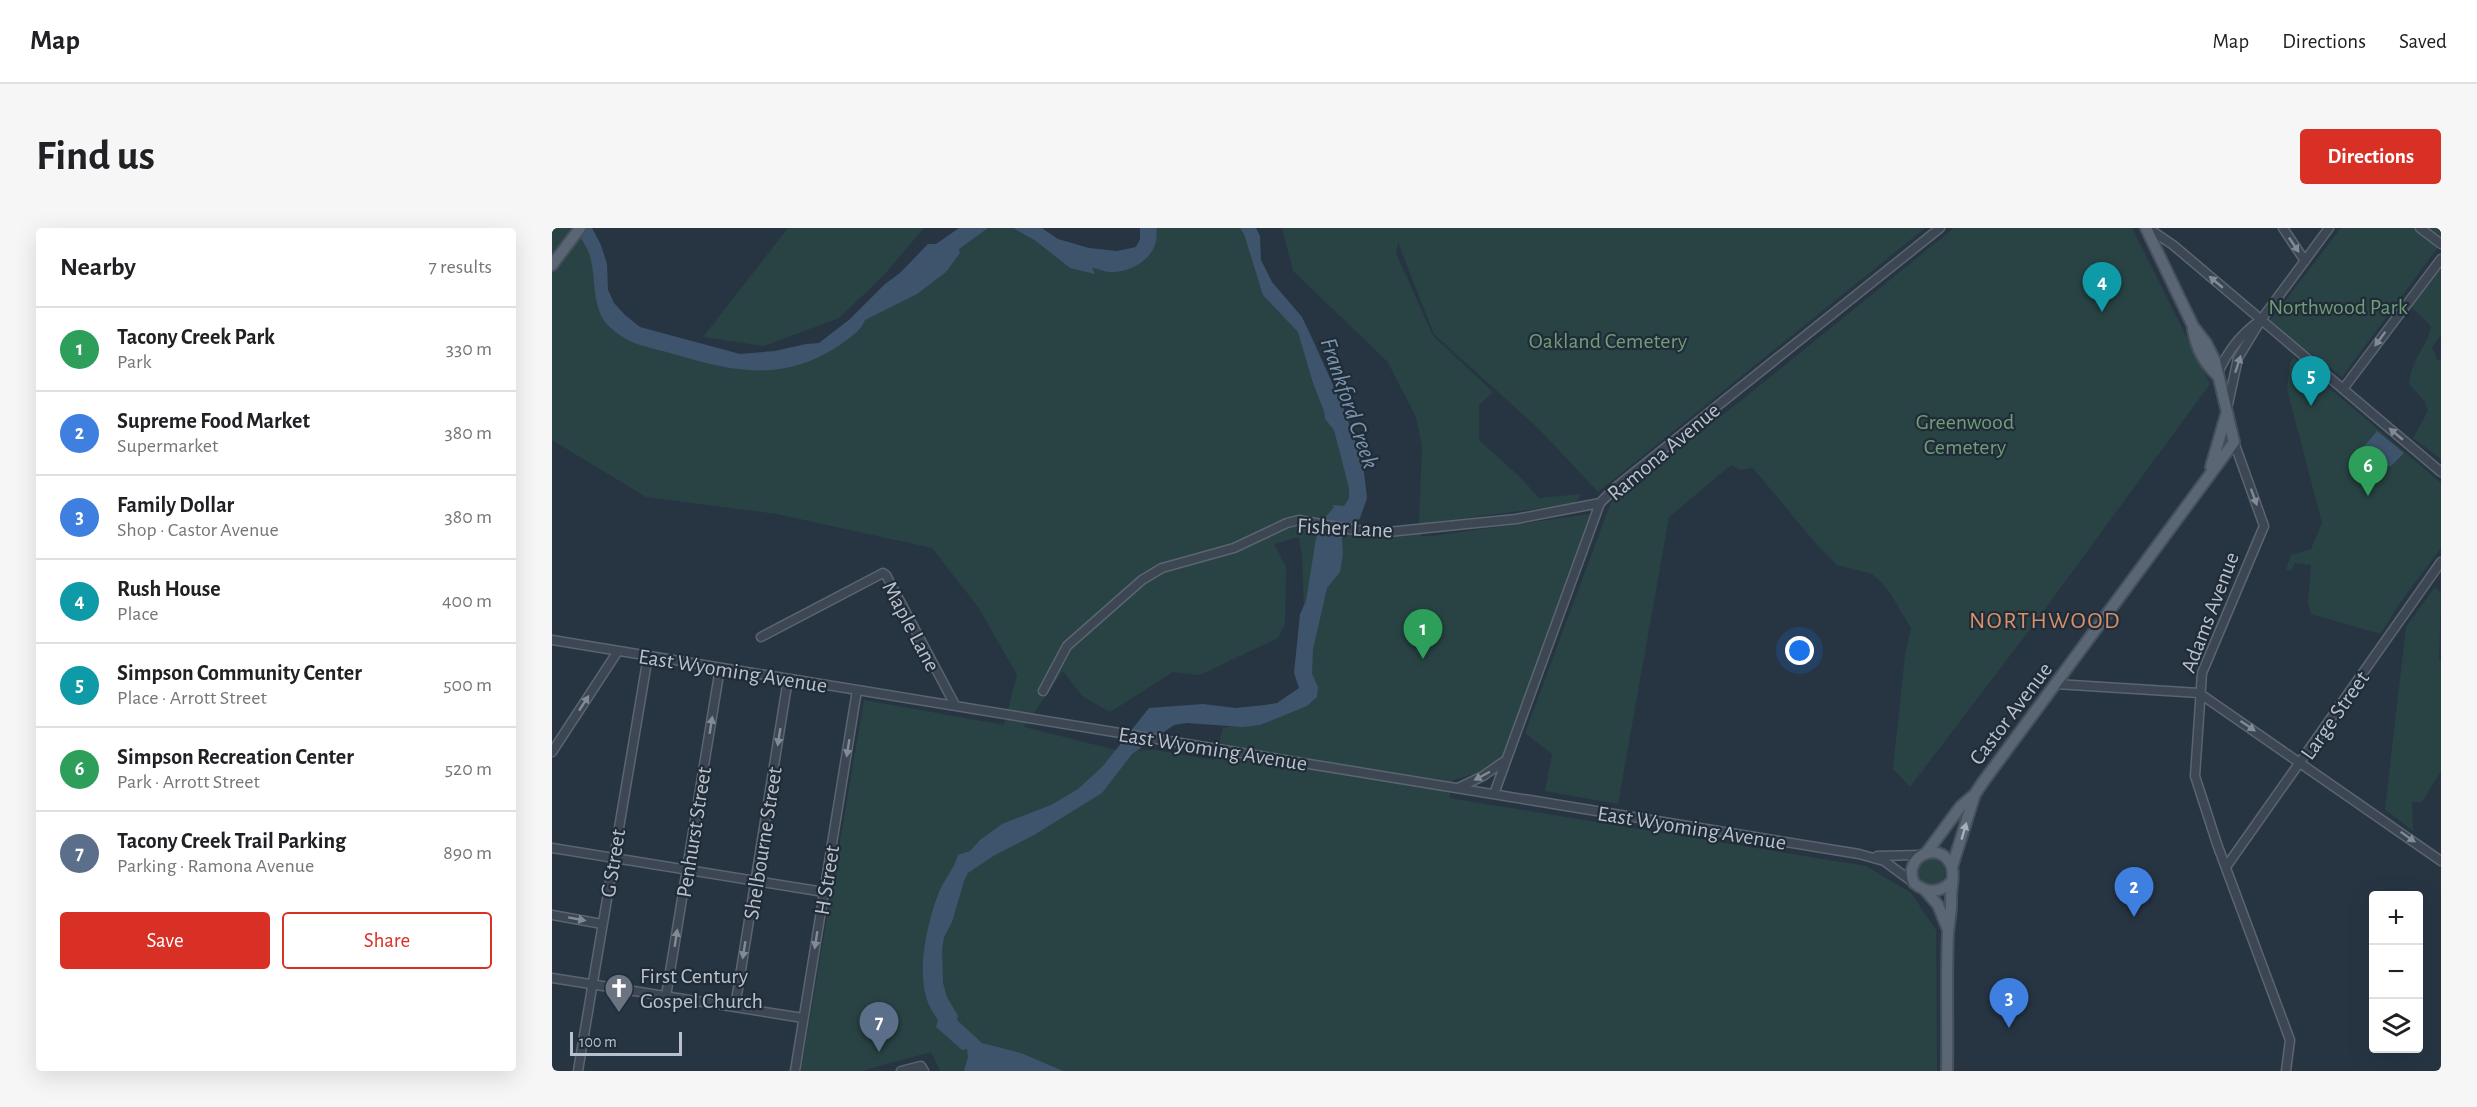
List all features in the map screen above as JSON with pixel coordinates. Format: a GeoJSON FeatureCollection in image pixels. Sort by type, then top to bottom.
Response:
{"type":"FeatureCollection","features":[{"type":"Feature","properties":{"kind":"main road"},"geometry":{"type":"LineString","coordinates":[[552,265],[580,228]]}},
{"type":"Feature","properties":{"kind":"main road","name":"Adams Avenue"},"geometry":{"type":"LineString","coordinates":[[2147,228],[2193,326],[2195,339],[2207,365],[2217,375],[2234,442]]}},
{"type":"Feature","properties":{"kind":"main road","name":"Castor Avenue"},"geometry":{"type":"LineString","coordinates":[[2205,482],[2227,412]]}},
{"type":"Feature","properties":{"kind":"main road","name":"Castor Avenue"},"geometry":{"type":"LineString","coordinates":[[1923,854],[1961,806],[1975,794],[2234,442]]}},
{"type":"Feature","properties":{"kind":"main road","name":"Castor Avenue"},"geometry":{"type":"LineString","coordinates":[[1952,867],[1975,794]]}},
{"type":"Feature","properties":{"kind":"main road"},"geometry":{"type":"LineString","coordinates":[[1947,1071],[1948,931],[1952,867],[1940,854],[1923,854],[1912,865],[1912,877],[1914,883],[1925,890],[1938,905],[1948,931]]}},
{"type":"Feature","properties":{"kind":"main road"},"geometry":{"type":"LineString","coordinates":[[1925,890],[1940,890],[1951,882]]}},
{"type":"Feature","properties":{"kind":"street","name":"Ramona Avenue"},"geometry":{"type":"LineString","coordinates":[[1494,794],[1600,503],[1616,487],[1940,228]]}},
{"type":"Feature","properties":{"kind":"street"},"geometry":{"type":"LineString","coordinates":[[2147,228],[2173,246],[2441,472]]}},
{"type":"Feature","properties":{"kind":"street"},"geometry":{"type":"LineString","coordinates":[[2283,228],[2305,261]]}},
{"type":"Feature","properties":{"kind":"street","name":"Castor Avenue"},"geometry":{"type":"LineString","coordinates":[[2227,412],[2238,358],[2261,320],[2329,228]]}},
{"type":"Feature","properties":{"kind":"street"},"geometry":{"type":"LineString","coordinates":[[2420,228],[2441,244]]}},
{"type":"Feature","properties":{"kind":"street"},"geometry":{"type":"LineString","coordinates":[[2343,388],[2441,259]]}},
{"type":"Feature","properties":{"kind":"street","name":"Castor Avenue"},"geometry":{"type":"LineString","coordinates":[[2217,375],[2224,359],[2248,329],[2261,320]]}},
{"type":"Feature","properties":{"kind":"street","name":"Adams Avenue"},"geometry":{"type":"LineString","coordinates":[[2234,442],[2264,526],[2202,674],[2195,776],[2290,1040],[2286,1071]]}},
{"type":"Feature","properties":{"kind":"street","name":"Fisher Lane"},"geometry":{"type":"LineString","coordinates":[[1043,691],[1067,646],[1142,580],[1162,568],[1234,548],[1287,523],[1299,520],[1354,530],[1388,532],[1516,519],[1600,503]]}},
{"type":"Feature","properties":{"kind":"street","name":"Large Street"},"geometry":{"type":"LineString","coordinates":[[2226,867],[2441,562]]}},
{"type":"Feature","properties":{"kind":"street","name":"Maple Lane"},"geometry":{"type":"LineString","coordinates":[[761,637],[883,573],[954,705]]}},
{"type":"Feature","properties":{"kind":"street","name":"East Wyoming Avenue"},"geometry":{"type":"LineString","coordinates":[[552,640],[1873,857],[1923,854]]}},
{"type":"Feature","properties":{"kind":"street"},"geometry":{"type":"LineString","coordinates":[[552,752],[618,651]]}},
{"type":"Feature","properties":{"kind":"street","name":"G Street"},"geometry":{"type":"LineString","coordinates":[[578,1071],[612,858],[648,656]]}},
{"type":"Feature","properties":{"kind":"street","name":"Penhurst Street"},"geometry":{"type":"LineString","coordinates":[[666,996],[720,668]]}},
{"type":"Feature","properties":{"kind":"street","name":"Shelbourne Street"},"geometry":{"type":"LineString","coordinates":[[735,1007],[789,679]]}},
{"type":"Feature","properties":{"kind":"street"},"geometry":{"type":"LineString","coordinates":[[2056,684],[2199,693],[2439,856]]}},
{"type":"Feature","properties":{"kind":"street","name":"H Street"},"geometry":{"type":"LineString","coordinates":[[795,1071],[857,690]]}},
{"type":"Feature","properties":{"kind":"street"},"geometry":{"type":"LineString","coordinates":[[1456,788],[1482,776],[1507,760]]}},
{"type":"Feature","properties":{"kind":"street"},"geometry":{"type":"LineString","coordinates":[[552,848],[824,892]]}},
{"type":"Feature","properties":{"kind":"street","name":"East Wyoming Avenue"},"geometry":{"type":"LineString","coordinates":[[1873,857],[1893,866],[1914,883]]}},
{"type":"Feature","properties":{"kind":"street"},"geometry":{"type":"LineString","coordinates":[[552,915],[602,924]]}},
{"type":"Feature","properties":{"kind":"street"},"geometry":{"type":"LineString","coordinates":[[552,978],[803,1018]]}},
{"type":"Feature","properties":{"kind":"street"},"geometry":{"type":"LineString","coordinates":[[900,1071],[922,1069]]}},
{"type":"Feature","properties":{"kind":"green space"},"geometry":{"type":"Polygon","coordinates":[[[552,228],[587,228],[615,314],[639,338],[729,363],[811,353],[905,274],[919,256],[970,228],[1026,228],[1072,251],[1146,253],[1154,228],[1248,228],[1262,275],[1300,318],[1361,499],[1357,537],[1422,533],[1421,536],[1432,536],[1590,514],[1545,646],[1502,760],[1488,770],[1453,780],[1449,798],[1866,866],[1911,893],[1936,930],[1937,1071],[940,1071],[931,1052],[861,1071],[801,1071],[864,700],[1004,725],[1017,675],[978,607],[932,548],[777,514],[646,497],[552,440],[552,228]],[[1299,537],[1274,544],[1286,567],[1285,624],[1278,638],[1200,675],[1173,672],[1110,712],[1082,696],[1063,671],[1024,727],[1120,751],[1155,750],[1214,760],[1223,728],[1252,722],[1307,688],[1302,555],[1299,537]]]}},
{"type":"Feature","properties":{"kind":"green space"},"geometry":{"type":"Polygon","coordinates":[[[788,228],[924,228],[884,275],[839,318],[764,346],[703,337],[788,228]]]}},
{"type":"Feature","properties":{"kind":"green space","name":"Oakland Cemetery"},"geometry":{"type":"Polygon","coordinates":[[[1282,228],[1925,228],[1598,492],[1540,430],[1434,334],[1398,243],[1396,253],[1433,336],[1493,392],[1479,405],[1479,440],[1520,477],[1539,498],[1581,494],[1574,504],[1419,524],[1422,446],[1416,417],[1387,361],[1293,271],[1282,228]]]}},
{"type":"Feature","properties":{"kind":"green space","name":"Greenwood Cemetery"},"geometry":{"type":"Polygon","coordinates":[[[1954,228],[2132,228],[2210,384],[2031,628],[1910,787],[1893,769],[1905,655],[1911,628],[1880,581],[1872,574],[1837,565],[1817,545],[1753,468],[1740,470],[1731,465],[1669,517],[1618,804],[1545,791],[1552,754],[1525,733],[1614,499],[1743,399],[1954,228]]]}},
{"type":"Feature","properties":{"kind":"green space","name":"Northwood Park"},"geometry":{"type":"Polygon","coordinates":[[[2341,228],[2441,228],[2441,243],[2342,377],[2269,322],[2341,228]]]}},
{"type":"Feature","properties":{"kind":"green space"},"geometry":{"type":"Polygon","coordinates":[[[2441,265],[2441,335],[2432,347],[2437,360],[2441,360],[2441,459],[2413,438],[2428,411],[2425,402],[2409,384],[2413,367],[2431,326],[2411,307],[2441,265]]]}},
{"type":"Feature","properties":{"kind":"green space"},"geometry":{"type":"Polygon","coordinates":[[[2293,357],[2441,483],[2441,548],[2380,634],[2311,614],[2308,603],[2311,565],[2295,563],[2291,571],[2286,569],[2291,555],[2311,549],[2322,523],[2287,389],[2290,363],[2293,357]]]}},
{"type":"Feature","properties":{"kind":"green space"},"geometry":{"type":"Polygon","coordinates":[[[2435,587],[2441,593],[2439,660],[2441,662],[2441,771],[2422,802],[2412,802],[2413,831],[2385,809],[2406,627],[2435,587]]]}},
{"type":"Feature","properties":{"kind":"green space"},"geometry":{"type":"Polygon","coordinates":[[[1931,858],[1941,862],[1945,872],[1941,882],[1931,886],[1921,882],[1917,872],[1921,862],[1931,858]]]}},
{"type":"Feature","properties":{"kind":"water"},"geometry":{"type":"Polygon","coordinates":[[[575,228],[592,228],[607,264],[608,290],[614,303],[640,327],[740,354],[775,351],[819,343],[850,319],[928,244],[936,244],[959,228],[988,228],[959,249],[960,253],[946,272],[917,294],[865,320],[858,331],[840,345],[797,365],[756,370],[714,365],[646,347],[626,339],[612,329],[600,313],[595,295],[590,256],[575,228]]]}},
{"type":"Feature","properties":{"kind":"water"},"geometry":{"type":"Polygon","coordinates":[[[1013,228],[1042,228],[1058,239],[1089,248],[1117,251],[1136,247],[1140,239],[1140,228],[1157,228],[1153,249],[1144,260],[1132,268],[1117,272],[1092,268],[1095,274],[1070,268],[1036,241],[1013,228]]]}},
{"type":"Feature","properties":{"kind":"water"},"geometry":{"type":"Polygon","coordinates":[[[1240,228],[1256,228],[1260,236],[1261,260],[1272,282],[1302,317],[1344,409],[1363,464],[1367,498],[1360,518],[1342,538],[1343,554],[1340,572],[1327,588],[1313,649],[1312,674],[1318,687],[1317,697],[1307,706],[1260,725],[1243,727],[1187,723],[1174,725],[1132,754],[1102,793],[968,873],[952,922],[944,937],[942,950],[943,983],[947,997],[958,1016],[957,1020],[982,1043],[1021,1053],[1063,1071],[964,1071],[968,1057],[967,1049],[962,1050],[936,1027],[938,1020],[931,1009],[923,982],[927,934],[941,887],[958,855],[970,851],[980,840],[1002,824],[1051,805],[1078,789],[1103,766],[1149,708],[1203,704],[1235,708],[1265,705],[1277,703],[1299,688],[1294,673],[1300,614],[1306,601],[1316,538],[1324,519],[1334,507],[1332,505],[1344,506],[1349,498],[1349,488],[1334,430],[1325,419],[1298,332],[1263,295],[1244,234],[1240,228]]]}},
{"type":"Feature","properties":{"kind":"water"},"geometry":{"type":"Polygon","coordinates":[[[2377,431],[2404,453],[2391,466],[2377,466],[2360,451],[2377,431]]]}},
{"type":"Feature","properties":{"kind":"place","name":"Rush House"},"geometry":{"type":"Point","coordinates":[2102,312]}},
{"type":"Feature","properties":{"kind":"place","name":"Simpson Community Center"},"geometry":{"type":"Point","coordinates":[2311,406]}},
{"type":"Feature","properties":{"kind":"place","name":"Simpson Recreation Center"},"geometry":{"type":"Point","coordinates":[2368,496]}},
{"type":"Feature","properties":{"kind":"place","name":"Tacony Creek Park"},"geometry":{"type":"Point","coordinates":[1423,659]}},
{"type":"Feature","properties":{"kind":"place","name":"Supreme Food Market"},"geometry":{"type":"Point","coordinates":[2134,917]}},
{"type":"Feature","properties":{"kind":"place","name":"First Century Gospel Church"},"geometry":{"type":"Point","coordinates":[619,1014]}},
{"type":"Feature","properties":{"kind":"place","name":"Family Dollar"},"geometry":{"type":"Point","coordinates":[2009,1028]}},
{"type":"Feature","properties":{"kind":"place","name":"Tacony Creek Trail Parking"},"geometry":{"type":"Point","coordinates":[879,1052]}},
{"type":"Feature","properties":{"kind":"district","name":"NORTHWOOD"},"geometry":{"type":"Point","coordinates":[2045,620]}},
{"type":"Feature","properties":{"kind":"water label","name":"Frankford Creek"},"geometry":{"type":"Point","coordinates":[1350,403]}}]}
